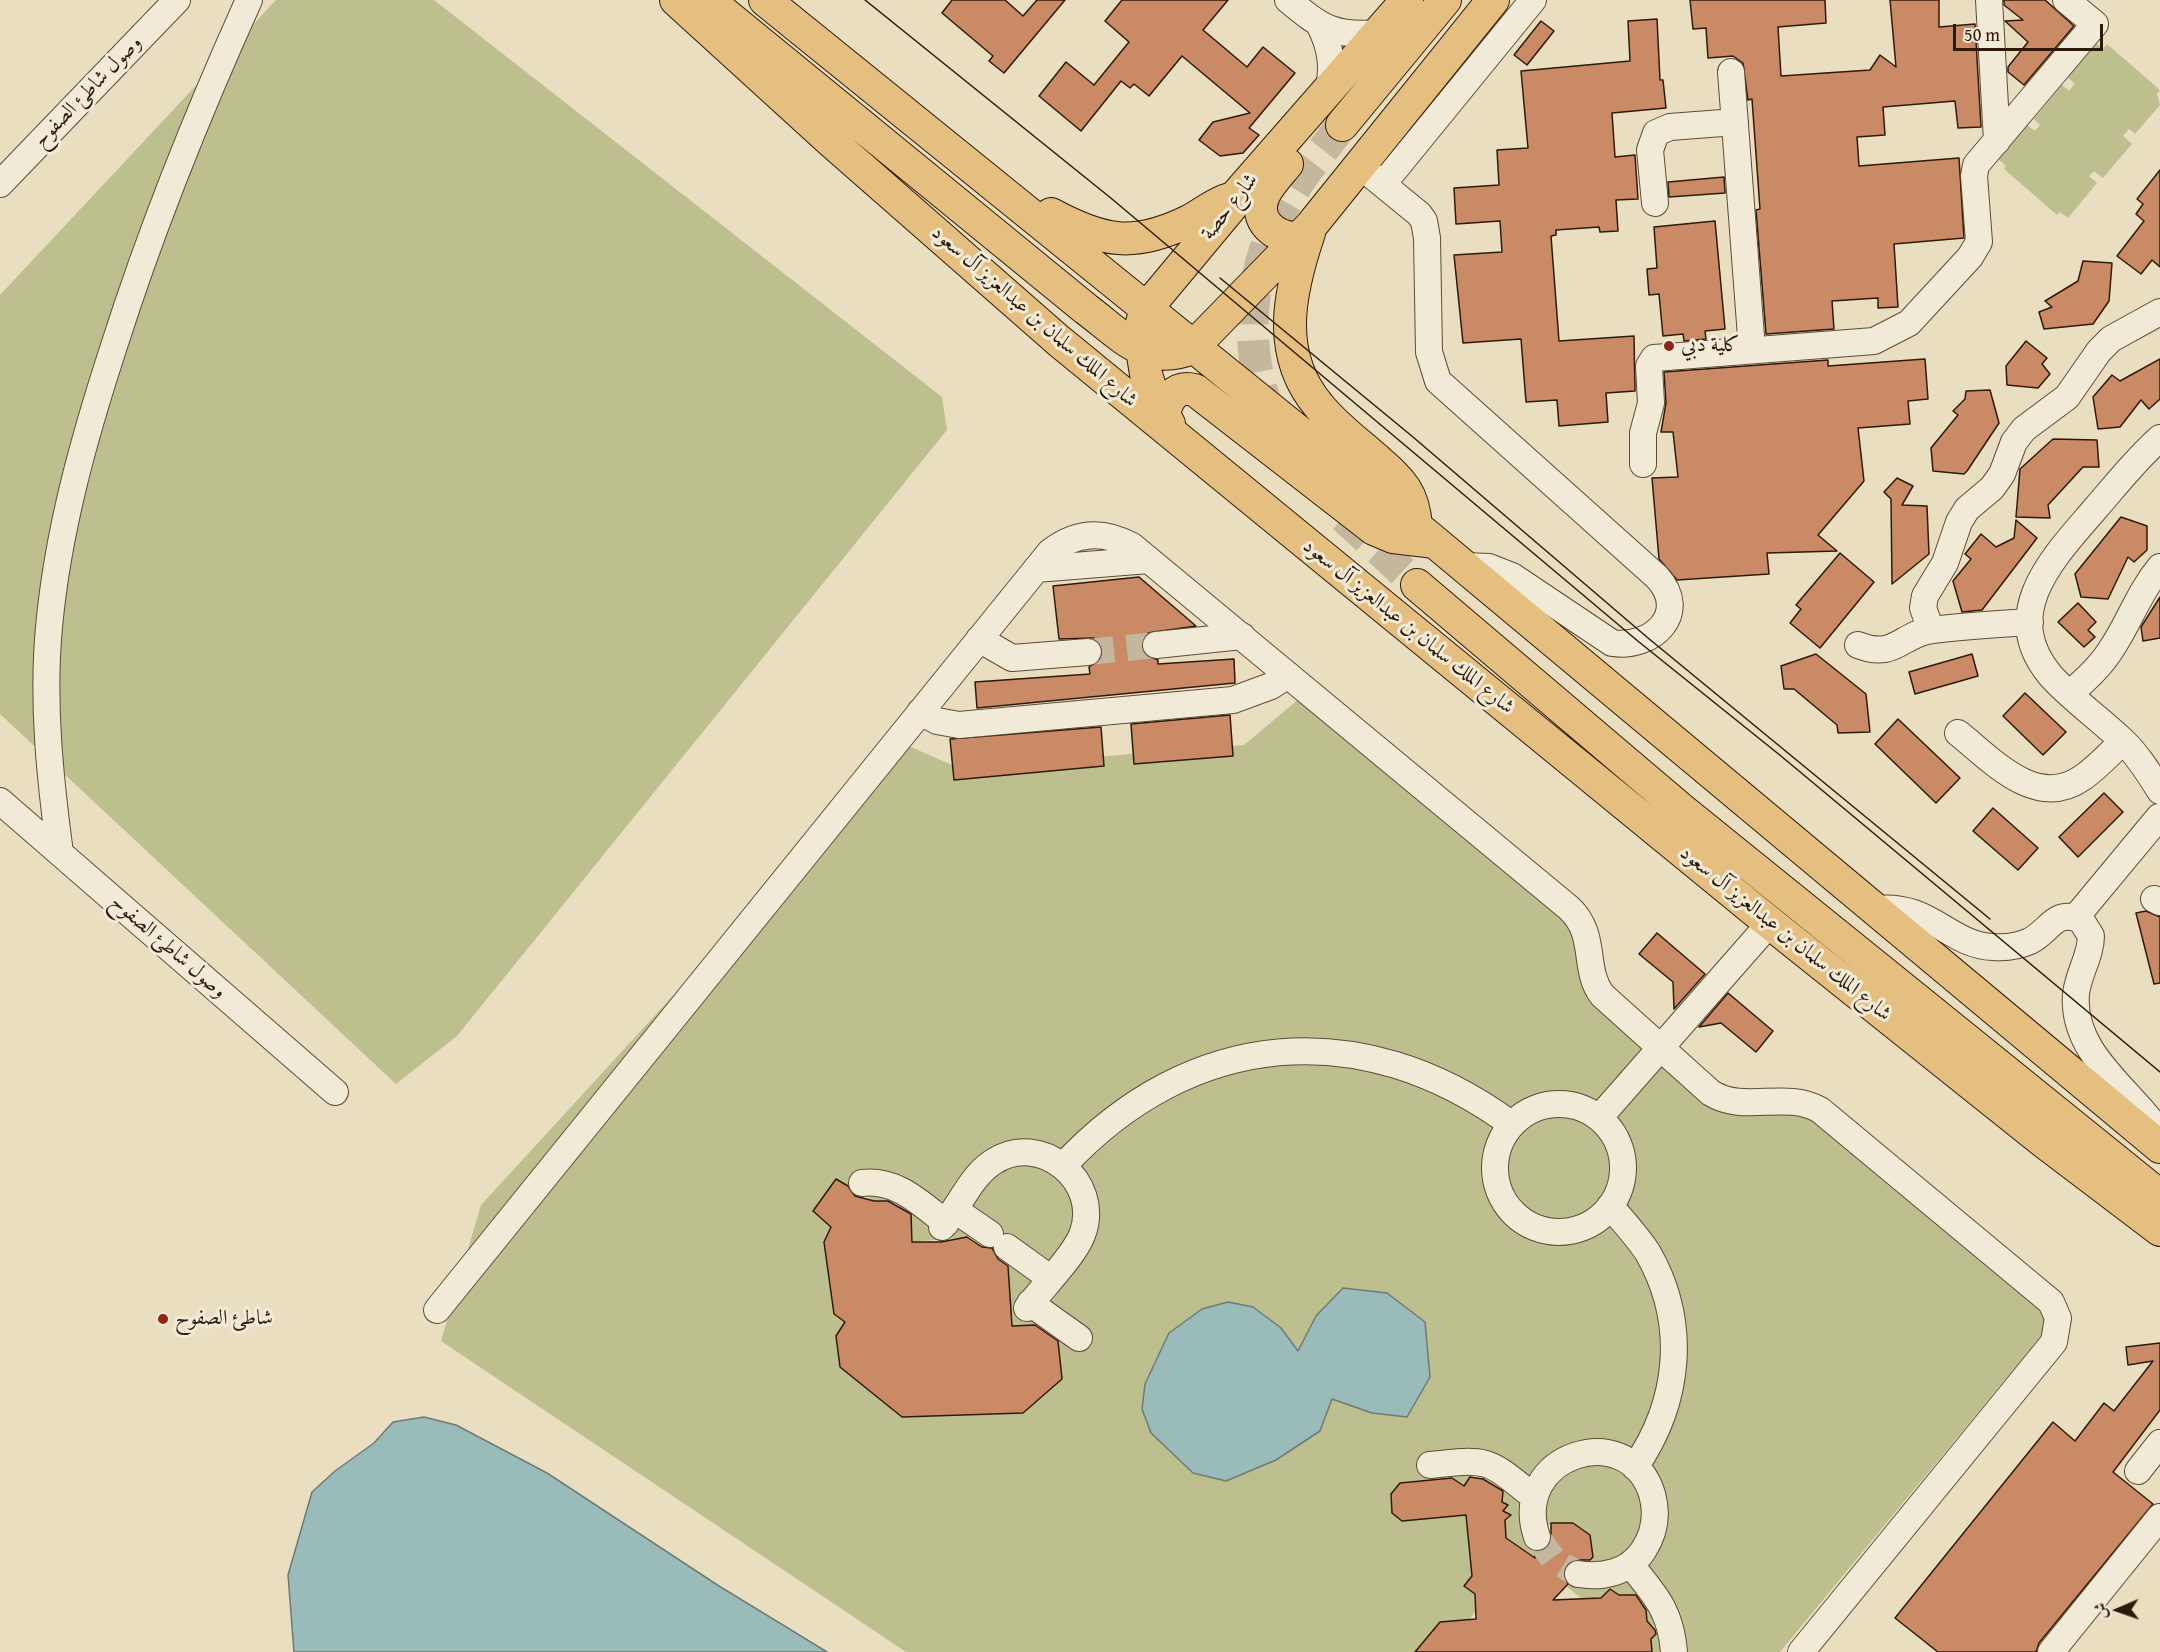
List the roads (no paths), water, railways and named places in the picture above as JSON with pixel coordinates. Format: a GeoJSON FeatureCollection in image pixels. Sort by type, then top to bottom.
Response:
{"type":"FeatureCollection","features":[{"type":"Feature","properties":{"kind":"main road","name":"شارع الملك سلمان بن عبدالعزيز آل سعود"},"geometry":{"type":"LineString","coordinates":[[676,0],[1042,326],[1172,429],[1770,922],[2044,1142],[2160,1230]]}},
{"type":"Feature","properties":{"kind":"main road"},"geometry":{"type":"LineString","coordinates":[[708,0],[1086,309],[1142,350],[1167,355],[1192,348],[1305,232],[1493,0]]}},
{"type":"Feature","properties":{"kind":"main road"},"geometry":{"type":"LineString","coordinates":[[765,0],[1464,566],[2160,1147]]}},
{"type":"Feature","properties":{"kind":"main road","name":"شارع حصة"},"geometry":{"type":"LineString","coordinates":[[1172,429],[1146,374],[1140,337],[1146,309],[1230,207],[1234,198],[1407,0]]}},
{"type":"Feature","properties":{"kind":"main road"},"geometry":{"type":"LineString","coordinates":[[1342,125],[1445,0]]}},
{"type":"Feature","properties":{"kind":"main road"},"geometry":{"type":"LineString","coordinates":[[1305,232],[1280,236],[1271,231],[1263,217],[1261,204],[1264,194],[1302,141],[1320,102]]}},
{"type":"Feature","properties":{"kind":"main road"},"geometry":{"type":"LineString","coordinates":[[985,177],[1081,230],[1114,239],[1161,232],[1234,198]]}},
{"type":"Feature","properties":{"kind":"main road"},"geometry":{"type":"LineString","coordinates":[[1305,232],[1290,306],[1289,336],[1297,372],[1320,408],[1397,477],[1408,491],[1425,534]]}},
{"type":"Feature","properties":{"kind":"main road"},"geometry":{"type":"LineString","coordinates":[[1086,309],[1108,320],[1120,316],[1125,306],[1124,299],[1111,279]]}},
{"type":"Feature","properties":{"kind":"main road"},"geometry":{"type":"LineString","coordinates":[[1172,429],[1166,403],[1174,392],[1188,388],[1195,390],[1374,529],[1393,537],[1425,534]]}},
{"type":"Feature","properties":{"kind":"main road"},"geometry":{"type":"LineString","coordinates":[[1417,585],[1682,810],[2160,1197]]}},
{"type":"Feature","properties":{"kind":"street","name":"وصول شاطئ الصفوح"},"geometry":{"type":"LineString","coordinates":[[0,184],[177,0]]}},
{"type":"Feature","properties":{"kind":"street"},"geometry":{"type":"LineString","coordinates":[[60,853],[50,778],[47,693],[49,628],[56,565],[73,480],[142,259],[198,112],[249,0]]}},
{"type":"Feature","properties":{"kind":"street"},"geometry":{"type":"LineString","coordinates":[[1288,0],[1320,26],[1350,34],[1380,33]]}},
{"type":"Feature","properties":{"kind":"street"},"geometry":{"type":"LineString","coordinates":[[1383,184],[1533,0]]}},
{"type":"Feature","properties":{"kind":"street"},"geometry":{"type":"LineString","coordinates":[[1989,0],[1997,141]]}},
{"type":"Feature","properties":{"kind":"street"},"geometry":{"type":"LineString","coordinates":[[1643,464],[1643,433],[1650,411],[1651,361],[1659,357],[1874,341],[1914,320],[1975,250],[1980,232],[1974,169],[2095,24],[2066,0]]}},
{"type":"Feature","properties":{"kind":"street"},"geometry":{"type":"LineString","coordinates":[[1320,26],[1331,52],[1332,79],[1320,102]]}},
{"type":"Feature","properties":{"kind":"street"},"geometry":{"type":"LineString","coordinates":[[1731,72],[1752,350]]}},
{"type":"Feature","properties":{"kind":"street"},"geometry":{"type":"LineString","coordinates":[[1654,203],[1650,150],[1656,133],[1670,127],[1735,122]]}},
{"type":"Feature","properties":{"kind":"street"},"geometry":{"type":"LineString","coordinates":[[1359,165],[1424,221],[1427,238],[1429,352],[1438,381],[1657,577],[1664,585],[1670,606],[1663,626],[1648,638],[1626,645],[1612,643],[1512,576],[1489,567],[1464,566]]}},
{"type":"Feature","properties":{"kind":"street"},"geometry":{"type":"LineString","coordinates":[[1931,630],[1923,608],[1925,596],[1945,563],[1959,522],[1967,509],[1992,488],[2002,474],[2014,442],[2024,429],[2067,397],[2099,351],[2111,339],[2160,312]]}},
{"type":"Feature","properties":{"kind":"street"},"geometry":{"type":"LineString","coordinates":[[2160,438],[2134,464],[2047,566],[2035,588],[2030,622],[2036,650],[2049,674],[2123,741],[2160,791]]}},
{"type":"Feature","properties":{"kind":"street"},"geometry":{"type":"LineString","coordinates":[[437,1310],[1050,552],[1060,544],[1084,535],[1109,536],[1121,540],[1149,560],[1576,915],[1586,931],[1598,990],[1660,1048],[1719,1098],[1738,1103],[1792,1100],[1820,1110],[2045,1295],[2058,1318],[2054,1342],[1801,1652]]}},
{"type":"Feature","properties":{"kind":"street"},"geometry":{"type":"LineString","coordinates":[[2070,693],[2100,666],[2112,649],[2139,596],[2160,567]]}},
{"type":"Feature","properties":{"kind":"street"},"geometry":{"type":"LineString","coordinates":[[1858,645],[1883,651],[1895,648],[1914,636],[1931,630],[2030,622]]}},
{"type":"Feature","properties":{"kind":"street"},"geometry":{"type":"LineString","coordinates":[[1156,645],[1242,636]]}},
{"type":"Feature","properties":{"kind":"street"},"geometry":{"type":"LineString","coordinates":[[979,639],[1012,658],[1088,652]]}},
{"type":"Feature","properties":{"kind":"street"},"geometry":{"type":"LineString","coordinates":[[920,712],[937,721],[958,725],[1233,700],[1262,691],[1288,675]]}},
{"type":"Feature","properties":{"kind":"street"},"geometry":{"type":"LineString","coordinates":[[1959,733],[2015,778],[2042,789],[2070,785],[2083,778],[2123,741]]}},
{"type":"Feature","properties":{"kind":"street","name":"وصول شاطئ الصفوح"},"geometry":{"type":"LineString","coordinates":[[0,801],[335,1092]]}},
{"type":"Feature","properties":{"kind":"street"},"geometry":{"type":"LineString","coordinates":[[2082,923],[2160,819]]}},
{"type":"Feature","properties":{"kind":"street"},"geometry":{"type":"LineString","coordinates":[[1876,909],[1893,907],[1909,910],[1974,944],[1991,947],[2019,945],[2031,940],[2063,916],[2082,923],[2091,944],[2076,992],[2084,1039],[2094,1056],[2160,1132]]}},
{"type":"Feature","properties":{"kind":"street"},"geometry":{"type":"LineString","coordinates":[[1599,1118],[1770,922]]}},
{"type":"Feature","properties":{"kind":"street"},"geometry":{"type":"LineString","coordinates":[[1063,1166],[1111,1120],[1167,1084],[1198,1071],[1262,1054],[1328,1052],[1394,1063],[1456,1087],[1511,1124]]}},
{"type":"Feature","properties":{"kind":"street"},"geometry":{"type":"LineString","coordinates":[[1547,1104],[1575,1105],[1599,1118],[1616,1139],[1623,1166],[1617,1194],[1610,1206],[1591,1223],[1566,1232],[1540,1229],[1517,1217],[1501,1197],[1495,1172],[1498,1146],[1511,1124],[1534,1108],[1547,1104]]}},
{"type":"Feature","properties":{"kind":"street"},"geometry":{"type":"LineString","coordinates":[[948,1220],[983,1170],[1003,1156],[1040,1154],[1051,1157],[1063,1166],[1081,1185],[1084,1223],[1080,1239],[1029,1306],[1079,1338]]}},
{"type":"Feature","properties":{"kind":"street"},"geometry":{"type":"LineString","coordinates":[[862,1183],[886,1183],[898,1188],[948,1220],[998,1240],[1050,1278]]}},
{"type":"Feature","properties":{"kind":"street"},"geometry":{"type":"LineString","coordinates":[[1610,1206],[1633,1232],[1658,1274],[1667,1296],[1675,1342],[1675,1365],[1666,1408],[1653,1439],[1635,1467]]}},
{"type":"Feature","properties":{"kind":"street"},"geometry":{"type":"LineString","coordinates":[[2138,1471],[2160,1443]]}},
{"type":"Feature","properties":{"kind":"street"},"geometry":{"type":"LineString","coordinates":[[1537,1537],[1533,1525],[1534,1497],[1552,1468],[1583,1452],[1610,1454],[1635,1467],[1651,1489],[1656,1516],[1648,1543],[1630,1564],[1605,1575],[1578,1574]]}},
{"type":"Feature","properties":{"kind":"street"},"geometry":{"type":"LineString","coordinates":[[1430,1465],[1484,1462],[1500,1470],[1534,1497]]}},
{"type":"Feature","properties":{"kind":"street"},"geometry":{"type":"LineString","coordinates":[[2051,1652],[2160,1517]]}},
{"type":"Feature","properties":{"kind":"street"},"geometry":{"type":"LineString","coordinates":[[1630,1564],[1665,1610],[1672,1629],[1674,1652]]}},
{"type":"Feature","properties":{"kind":"water"},"geometry":{"type":"Polygon","coordinates":[[[1343,1288],[1387,1293],[1425,1322],[1430,1377],[1407,1417],[1372,1413],[1332,1399],[1320,1431],[1276,1460],[1226,1481],[1193,1473],[1151,1433],[1142,1409],[1145,1384],[1169,1333],[1202,1309],[1228,1302],[1253,1307],[1281,1328],[1298,1351],[1316,1316],[1343,1288]]]}},
{"type":"Feature","properties":{"kind":"water"},"geometry":{"type":"Polygon","coordinates":[[[424,1417],[456,1425],[547,1473],[719,1586],[827,1652],[294,1652],[288,1575],[312,1492],[335,1471],[374,1443],[393,1422],[424,1417]]]}},
{"type":"Feature","properties":{"kind":"tunnel"},"geometry":{"type":"LineString","coordinates":[[1271,418],[1261,390],[1255,360],[1254,302],[1259,273],[1278,217],[1298,182],[1342,125]]}},
{"type":"Feature","properties":{"kind":"tunnel"},"geometry":{"type":"LineString","coordinates":[[1344,517],[1417,585]]}},
{"type":"Feature","properties":{"kind":"tunnel"},"geometry":{"type":"LineString","coordinates":[[1088,652],[1156,645]]}},
{"type":"Feature","properties":{"kind":"tunnel"},"geometry":{"type":"LineString","coordinates":[[1537,1537],[1554,1560],[1578,1574]]}},
{"type":"Feature","properties":{"kind":"tram line"},"geometry":{"type":"LineString","coordinates":[[865,0],[1112,199],[1639,642],[1781,756],[2160,1072]]}},
{"type":"Feature","properties":{"kind":"tram line"},"geometry":{"type":"LineString","coordinates":[[1220,278],[1413,437],[1648,638],[1990,919]]}},
{"type":"Feature","properties":{"kind":"place","name":"كلية دبي"},"geometry":{"type":"Point","coordinates":[1669,346]}},
{"type":"Feature","properties":{"kind":"place","name":"شاطئ الصفوح"},"geometry":{"type":"Point","coordinates":[163,1319]}}]}
